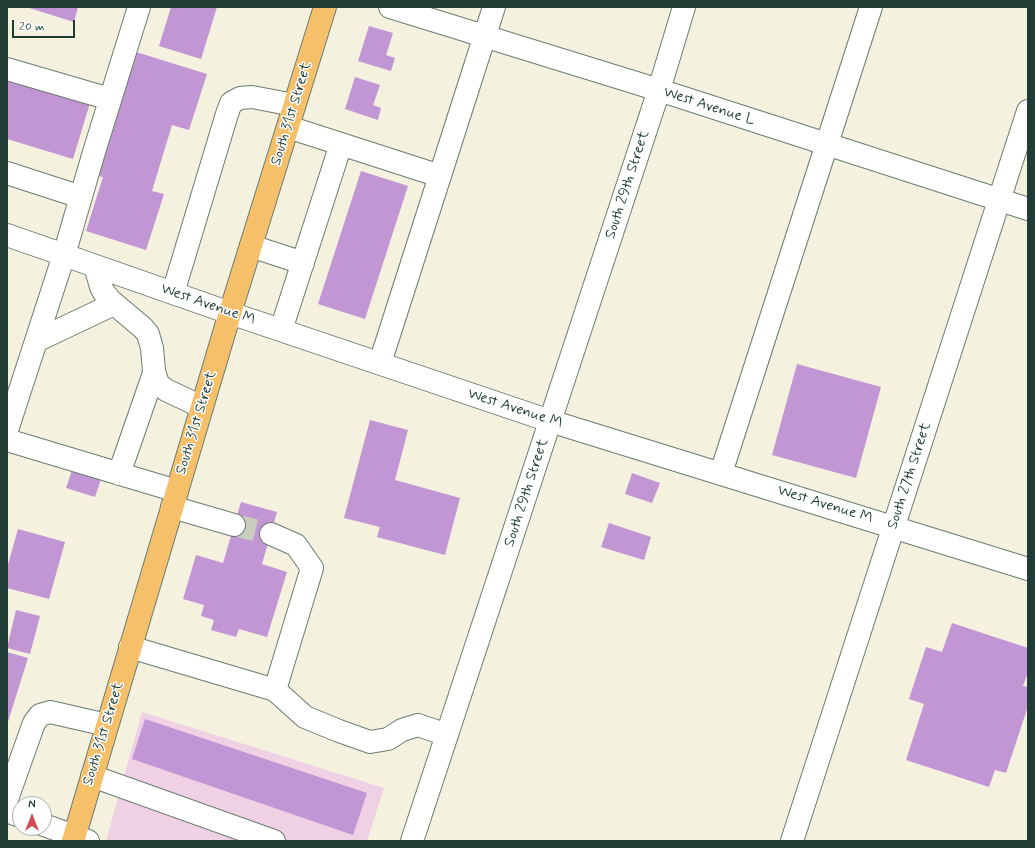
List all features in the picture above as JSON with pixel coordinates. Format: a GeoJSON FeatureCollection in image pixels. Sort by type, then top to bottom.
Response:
{"type":"FeatureCollection","features":[{"type":"Feature","properties":{"kind":"main road","name":"South 31st Street"},"geometry":{"type":"LineString","coordinates":[[78,839],[92,776],[130,647],[230,313],[325,7]]}},
{"type":"Feature","properties":{"kind":"street"},"geometry":{"type":"LineString","coordinates":[[7,430],[64,255],[139,7]]}},
{"type":"Feature","properties":{"kind":"street","name":"West Avenue L"},"geometry":{"type":"LineString","coordinates":[[390,7],[659,90],[1028,209]]}},
{"type":"Feature","properties":{"kind":"street"},"geometry":{"type":"LineString","coordinates":[[380,363],[494,7]]}},
{"type":"Feature","properties":{"kind":"street","name":"South 29th Street"},"geometry":{"type":"LineString","coordinates":[[412,841],[659,90],[684,7]]}},
{"type":"Feature","properties":{"kind":"street"},"geometry":{"type":"LineString","coordinates":[[721,473],[871,7]]}},
{"type":"Feature","properties":{"kind":"street"},"geometry":{"type":"LineString","coordinates":[[7,69],[110,99]]}},
{"type":"Feature","properties":{"kind":"street"},"geometry":{"type":"LineString","coordinates":[[173,293],[231,103],[240,98],[252,97],[294,105]]}},
{"type":"Feature","properties":{"kind":"street","name":"South 27th Street"},"geometry":{"type":"LineString","coordinates":[[792,841],[1028,111]]}},
{"type":"Feature","properties":{"kind":"street"},"geometry":{"type":"LineString","coordinates":[[288,127],[440,176]]}},
{"type":"Feature","properties":{"kind":"street"},"geometry":{"type":"LineString","coordinates":[[281,330],[341,144]]}},
{"type":"Feature","properties":{"kind":"street"},"geometry":{"type":"LineString","coordinates":[[7,173],[81,197]]}},
{"type":"Feature","properties":{"kind":"street","name":"West Avenue M"},"geometry":{"type":"LineString","coordinates":[[7,235],[230,313],[550,420],[1028,569]]}},
{"type":"Feature","properties":{"kind":"street"},"geometry":{"type":"LineString","coordinates":[[251,246],[303,263]]}},
{"type":"Feature","properties":{"kind":"street"},"geometry":{"type":"LineString","coordinates":[[95,266],[101,288],[114,304],[148,334],[152,348],[155,378],[161,387],[202,407]]}},
{"type":"Feature","properties":{"kind":"street"},"geometry":{"type":"LineString","coordinates":[[36,341],[114,304]]}},
{"type":"Feature","properties":{"kind":"street"},"geometry":{"type":"LineString","coordinates":[[119,474],[154,373]]}},
{"type":"Feature","properties":{"kind":"street"},"geometry":{"type":"LineString","coordinates":[[7,440],[119,474],[234,525]]}},
{"type":"Feature","properties":{"kind":"street"},"geometry":{"type":"LineString","coordinates":[[271,534],[296,545],[312,568],[275,690]]}},
{"type":"Feature","properties":{"kind":"street"},"geometry":{"type":"LineString","coordinates":[[130,647],[275,690],[305,717],[370,742],[388,739],[402,730],[418,725],[447,735]]}},
{"type":"Feature","properties":{"kind":"street"},"geometry":{"type":"LineString","coordinates":[[7,799],[34,723],[40,715],[50,712],[107,725]]}},
{"type":"Feature","properties":{"kind":"street"},"geometry":{"type":"LineString","coordinates":[[92,776],[274,841]]}},
{"type":"Feature","properties":{"kind":"street"},"geometry":{"type":"LineString","coordinates":[[52,828],[78,839]]}},
{"type":"Feature","properties":{"kind":"shaded area"},"geometry":{"type":"Polygon","coordinates":[[[142,712],[384,788],[367,841],[106,841],[142,712]]]}},
{"type":"Feature","properties":{"kind":"building"},"geometry":{"type":"Polygon","coordinates":[[[26,7],[78,7],[74,22],[26,7]]]}},
{"type":"Feature","properties":{"kind":"building"},"geometry":{"type":"Polygon","coordinates":[[[171,7],[217,7],[201,59],[159,46],[171,7]]]}},
{"type":"Feature","properties":{"kind":"building"},"geometry":{"type":"Polygon","coordinates":[[[369,26],[393,33],[386,55],[395,58],[391,71],[358,61],[369,26]]]}},
{"type":"Feature","properties":{"kind":"building"},"geometry":{"type":"Polygon","coordinates":[[[136,52],[207,74],[189,130],[172,125],[152,191],[164,194],[146,250],[86,231],[103,177],[98,176],[136,52]]]}},
{"type":"Feature","properties":{"kind":"building"},"geometry":{"type":"Polygon","coordinates":[[[7,77],[90,103],[73,159],[7,139],[7,77]]]}},
{"type":"Feature","properties":{"kind":"building"},"geometry":{"type":"Polygon","coordinates":[[[355,77],[380,85],[373,105],[381,108],[378,120],[345,109],[355,77]]]}},
{"type":"Feature","properties":{"kind":"building"},"geometry":{"type":"Polygon","coordinates":[[[361,171],[408,186],[365,319],[318,304],[361,171]]]}},
{"type":"Feature","properties":{"kind":"building"},"geometry":{"type":"Polygon","coordinates":[[[797,364],[881,387],[856,478],[772,455],[797,364]]]}},
{"type":"Feature","properties":{"kind":"building"},"geometry":{"type":"Polygon","coordinates":[[[370,420],[408,430],[395,480],[460,498],[445,555],[377,537],[380,527],[344,518],[370,420]]]}},
{"type":"Feature","properties":{"kind":"building"},"geometry":{"type":"Polygon","coordinates":[[[73,467],[102,476],[95,497],[66,488],[73,467]]]}},
{"type":"Feature","properties":{"kind":"building"},"geometry":{"type":"Polygon","coordinates":[[[632,473],[660,483],[652,503],[625,494],[632,473]]]}},
{"type":"Feature","properties":{"kind":"building"},"geometry":{"type":"Polygon","coordinates":[[[241,502],[277,512],[262,564],[287,572],[267,637],[239,629],[236,637],[211,630],[214,620],[201,616],[204,605],[183,599],[196,555],[223,563],[241,502]]]}},
{"type":"Feature","properties":{"kind":"building"},"geometry":{"type":"Polygon","coordinates":[[[609,523],[651,537],[644,560],[601,547],[609,523]]]}},
{"type":"Feature","properties":{"kind":"building"},"geometry":{"type":"Polygon","coordinates":[[[18,529],[65,542],[49,599],[7,588],[7,568],[18,529]]]}},
{"type":"Feature","properties":{"kind":"building"},"geometry":{"type":"Polygon","coordinates":[[[16,610],[40,616],[30,654],[7,648],[16,610]]]}},
{"type":"Feature","properties":{"kind":"building"},"geometry":{"type":"Polygon","coordinates":[[[952,623],[1028,648],[1028,672],[1023,686],[1028,687],[1028,706],[1006,773],[995,770],[989,787],[906,760],[924,704],[909,699],[926,647],[942,652],[952,623]]]}},
{"type":"Feature","properties":{"kind":"building"},"geometry":{"type":"Polygon","coordinates":[[[7,652],[28,658],[7,725],[7,652]]]}},
{"type":"Feature","properties":{"kind":"building"},"geometry":{"type":"Polygon","coordinates":[[[145,719],[367,793],[353,835],[132,759],[145,719]]]}},
{"type":"Feature","properties":{"kind":"tunnel"},"geometry":{"type":"LineString","coordinates":[[234,525],[271,534]]}}]}
